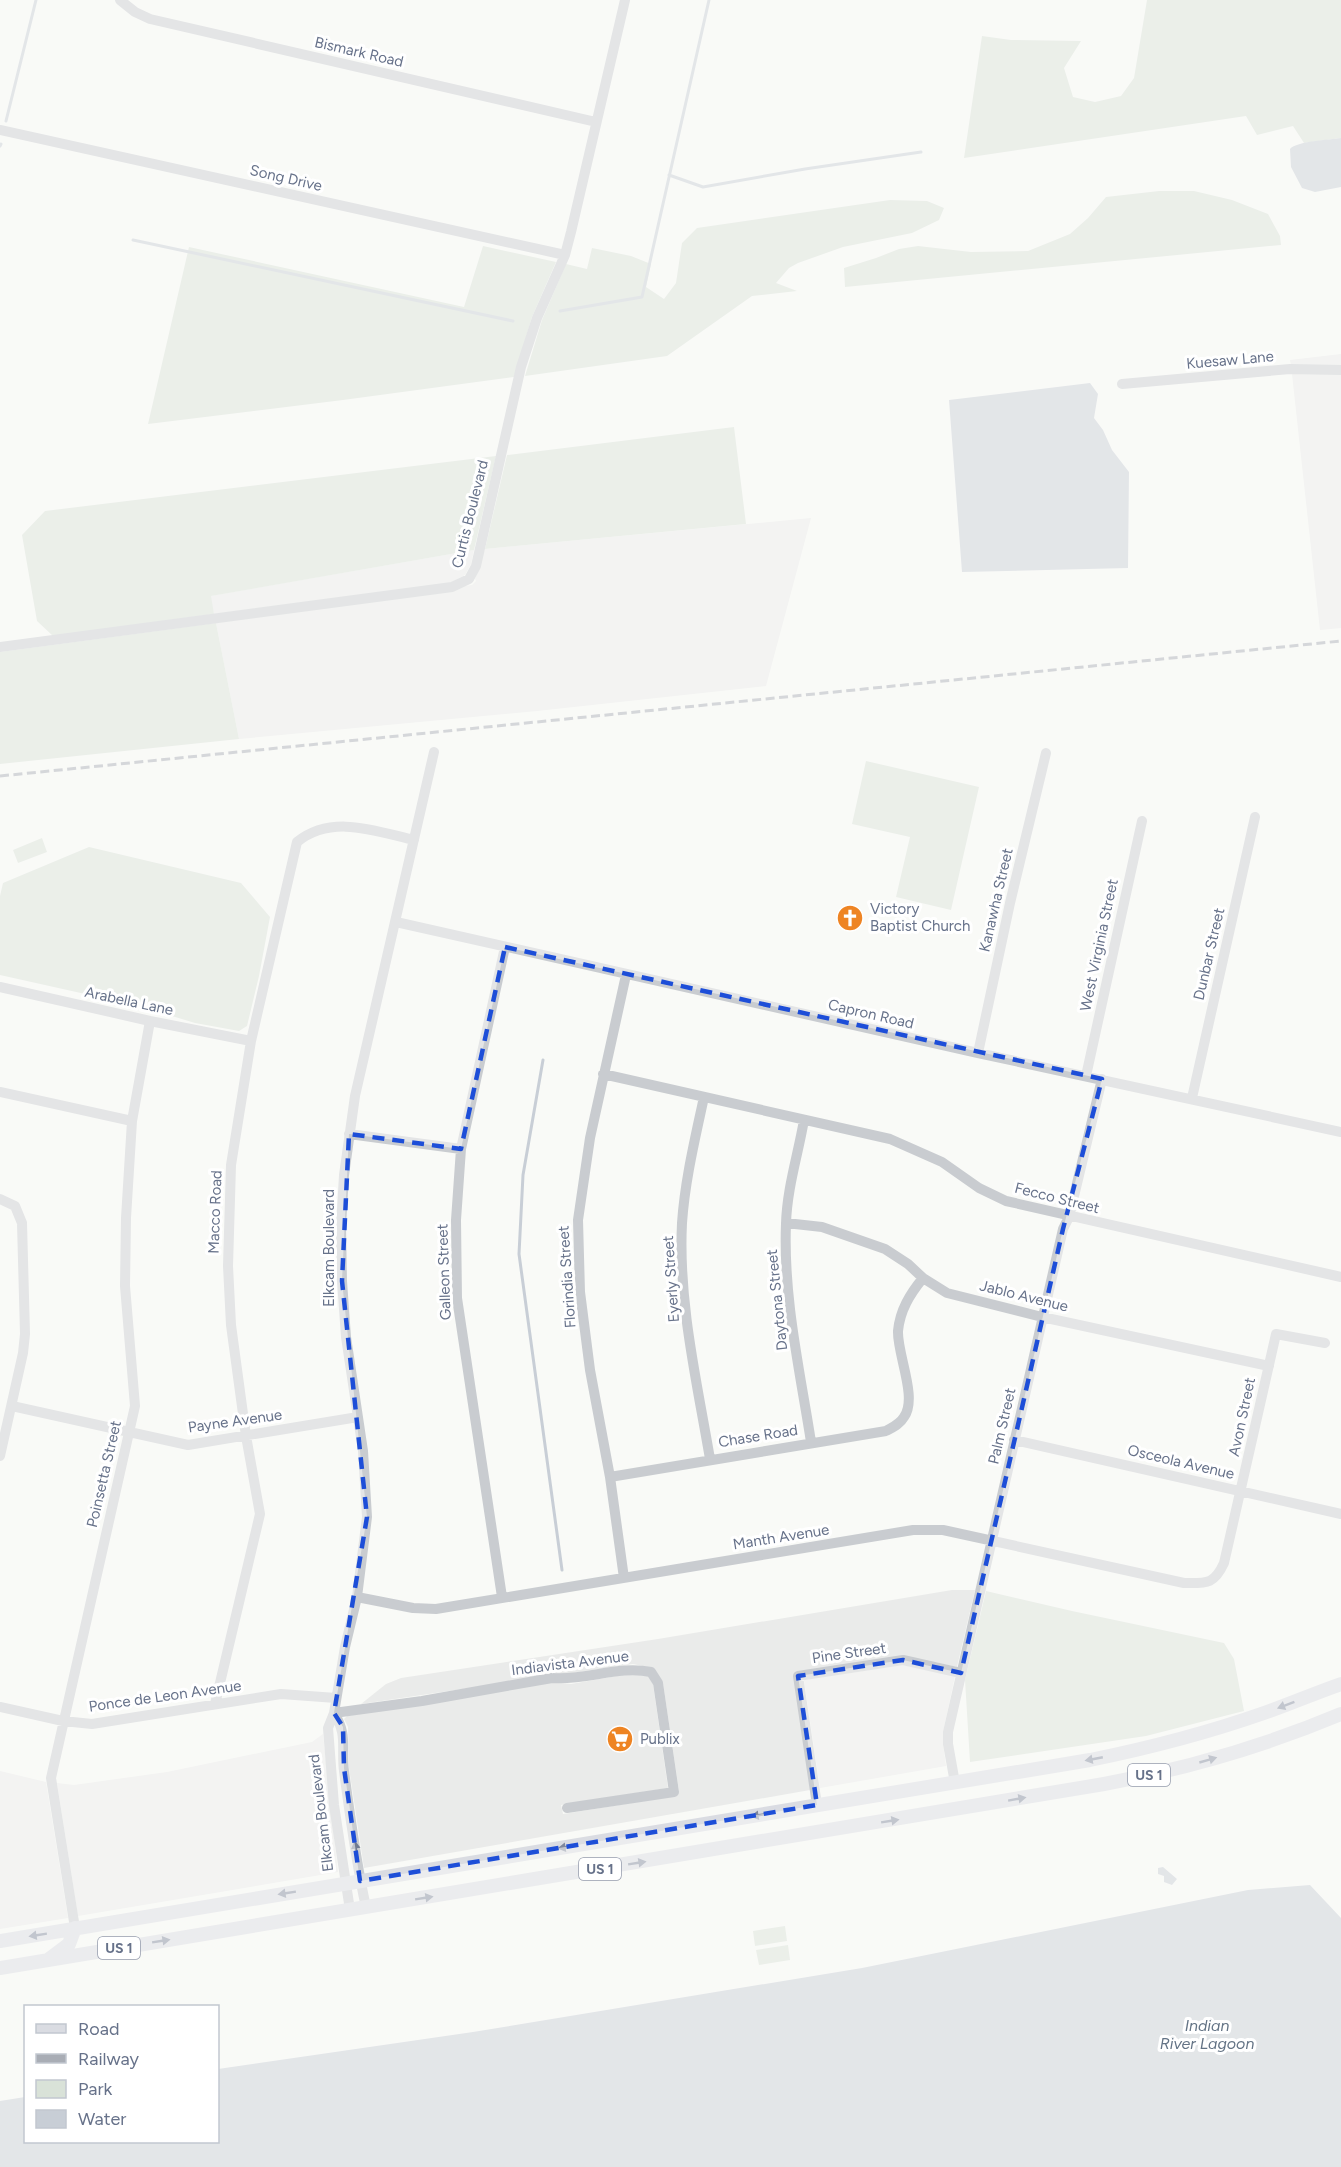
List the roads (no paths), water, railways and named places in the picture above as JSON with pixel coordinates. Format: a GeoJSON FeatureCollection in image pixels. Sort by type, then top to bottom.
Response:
{"type":"FeatureCollection","features":[{"type":"Feature","properties":{"kind":"main road","name":"US 1"},"geometry":{"type":"LineString","coordinates":[[0,1941],[1090,1760],[1183,1739],[1264,1713],[1341,1684]]}},
{"type":"Feature","properties":{"kind":"main road","name":"US 1"},"geometry":{"type":"LineString","coordinates":[[0,1968],[1143,1777],[1229,1754],[1338,1713]]}},
{"type":"Feature","properties":{"kind":"main road"},"geometry":{"type":"LineString","coordinates":[[47,1960],[69,1944],[75,1928]]}},
{"type":"Feature","properties":{"kind":"street","name":"Bismark Road"},"geometry":{"type":"LineString","coordinates":[[120,0],[135,12],[150,19],[596,122]]}},
{"type":"Feature","properties":{"kind":"street","name":"Curtis Boulevard"},"geometry":{"type":"LineString","coordinates":[[0,647],[452,587],[469,579],[476,566],[521,367],[537,318],[565,255],[624,0]]}},
{"type":"Feature","properties":{"kind":"street","name":"Song Drive"},"geometry":{"type":"LineString","coordinates":[[0,130],[565,255]]}},
{"type":"Feature","properties":{"kind":"street","name":"Kuesaw Lane"},"geometry":{"type":"LineString","coordinates":[[1122,384],[1290,369],[1341,370]]}},
{"type":"Feature","properties":{"kind":"street","name":"Elkcam Boulevard"},"geometry":{"type":"LineString","coordinates":[[350,1910],[329,1753],[328,1728],[334,1713],[345,1647],[357,1597],[367,1517],[358,1417],[346,1336],[341,1227],[349,1134],[355,1096],[434,752]]}},
{"type":"Feature","properties":{"kind":"street","name":"Kanawha Street"},"geometry":{"type":"LineString","coordinates":[[978,1053],[1010,903],[1046,753]]}},
{"type":"Feature","properties":{"kind":"street","name":"Dunbar Street"},"geometry":{"type":"LineString","coordinates":[[1192,1098],[1255,818]]}},
{"type":"Feature","properties":{"kind":"street","name":"West Virginia Street"},"geometry":{"type":"LineString","coordinates":[[1086,1076],[1142,821]]}},
{"type":"Feature","properties":{"kind":"street","name":"Macco Road"},"geometry":{"type":"LineString","coordinates":[[215,1704],[260,1514],[246,1436],[231,1325],[228,1208],[237,1124],[252,1041],[297,842],[316,830],[352,826],[414,840]]}},
{"type":"Feature","properties":{"kind":"street","name":"Capron Road"},"geometry":{"type":"LineString","coordinates":[[396,922],[626,975],[1341,1132]]}},
{"type":"Feature","properties":{"kind":"street","name":"Galleon Street"},"geometry":{"type":"LineString","coordinates":[[502,1597],[457,1298],[456,1220],[461,1149],[505,948]]}},
{"type":"Feature","properties":{"kind":"street","name":"Florindia Street"},"geometry":{"type":"LineString","coordinates":[[624,1578],[610,1477],[590,1370],[580,1292],[578,1220],[590,1138],[626,975]]}},
{"type":"Feature","properties":{"kind":"street","name":"Arabella Lane"},"geometry":{"type":"LineString","coordinates":[[0,987],[150,1021],[252,1041]]}},
{"type":"Feature","properties":{"kind":"street","name":"Poinsetta Street"},"geometry":{"type":"LineString","coordinates":[[75,1928],[51,1778],[135,1406],[126,1286],[126,1218],[132,1121],[150,1021]]}},
{"type":"Feature","properties":{"kind":"street","name":"Fecco Street"},"geometry":{"type":"LineString","coordinates":[[603,1074],[890,1138],[942,1162],[979,1188],[1006,1202],[1341,1277]]}},
{"type":"Feature","properties":{"kind":"street","name":"Palm Street"},"geometry":{"type":"LineString","coordinates":[[955,1783],[948,1732],[1042,1317],[1102,1079]]}},
{"type":"Feature","properties":{"kind":"street"},"geometry":{"type":"LineString","coordinates":[[0,1092],[132,1121]]}},
{"type":"Feature","properties":{"kind":"street","name":"Eyerly Street"},"geometry":{"type":"LineString","coordinates":[[704,1097],[689,1168],[682,1223],[682,1276],[710,1459]]}},
{"type":"Feature","properties":{"kind":"street","name":"Daytona Street"},"geometry":{"type":"LineString","coordinates":[[804,1120],[791,1177],[786,1222],[786,1265],[811,1442]]}},
{"type":"Feature","properties":{"kind":"street"},"geometry":{"type":"LineString","coordinates":[[349,1134],[461,1149]]}},
{"type":"Feature","properties":{"kind":"street"},"geometry":{"type":"LineString","coordinates":[[0,1199],[15,1206],[22,1222],[25,1334],[23,1353],[0,1456]]}},
{"type":"Feature","properties":{"kind":"street","name":"Jablo Avenue"},"geometry":{"type":"LineString","coordinates":[[786,1222],[822,1227],[885,1249],[947,1293],[1042,1317],[1269,1366]]}},
{"type":"Feature","properties":{"kind":"street","name":"Chase Road"},"geometry":{"type":"LineString","coordinates":[[610,1477],[886,1431],[898,1424],[906,1416],[909,1403],[898,1334],[900,1316],[910,1294],[923,1278]]}},
{"type":"Feature","properties":{"kind":"street","name":"Avon Street"},"geometry":{"type":"LineString","coordinates":[[1208,1583],[1219,1576],[1224,1563],[1276,1334],[1325,1343]]}},
{"type":"Feature","properties":{"kind":"street","name":"Payne Avenue"},"geometry":{"type":"LineString","coordinates":[[12,1406],[188,1445],[358,1417]]}},
{"type":"Feature","properties":{"kind":"street","name":"Osceola Avenue"},"geometry":{"type":"LineString","coordinates":[[1014,1440],[1341,1514]]}},
{"type":"Feature","properties":{"kind":"street","name":"Manth Avenue"},"geometry":{"type":"LineString","coordinates":[[357,1597],[413,1608],[436,1609],[913,1530],[943,1530],[1184,1583],[1208,1583]]}},
{"type":"Feature","properties":{"kind":"street","name":"Pine Street"},"geometry":{"type":"LineString","coordinates":[[818,1805],[798,1676],[903,1660],[961,1673]]}},
{"type":"Feature","properties":{"kind":"street","name":"Indiavista Avenue"},"geometry":{"type":"LineString","coordinates":[[334,1713],[422,1701],[552,1678],[569,1679],[634,1668],[651,1672],[658,1683],[674,1792],[567,1809]]}},
{"type":"Feature","properties":{"kind":"street","name":"Ponce de Leon Avenue"},"geometry":{"type":"LineString","coordinates":[[0,1707],[63,1721],[92,1724],[281,1694],[336,1698]]}},
{"type":"Feature","properties":{"kind":"street","name":"Elkcam Boulevard"},"geometry":{"type":"LineString","coordinates":[[334,1713],[343,1727],[344,1768],[360,1881],[366,1907]]}},
{"type":"Feature","properties":{"kind":"water"},"geometry":{"type":"Polygon","coordinates":[[[1341,138],[1341,187],[1315,192],[1302,188],[1291,167],[1290,149],[1306,143],[1341,138]]]}},
{"type":"Feature","properties":{"kind":"water"},"geometry":{"type":"Polygon","coordinates":[[[1090,383],[1098,394],[1094,418],[1103,430],[1112,450],[1129,472],[1128,568],[962,572],[949,400],[1090,383]]]}},
{"type":"Feature","properties":{"kind":"water"},"geometry":{"type":"Polygon","coordinates":[[[1163,1867],[1177,1879],[1172,1885],[1164,1882],[1164,1876],[1158,1874],[1158,1868],[1163,1867]]]}},
{"type":"Feature","properties":{"kind":"water","name":"Indian River Lagoon"},"geometry":{"type":"Polygon","coordinates":[[[1310,1885],[1341,1918],[1341,2167],[0,2167],[0,2101],[24,2097],[24,2143],[219,2143],[219,2069],[473,2032],[862,1968],[1248,1890],[1310,1885]]]}},
{"type":"Feature","properties":{"kind":"waterway"},"geometry":{"type":"LineString","coordinates":[[6,121],[36,0]]}},
{"type":"Feature","properties":{"kind":"waterway"},"geometry":{"type":"LineString","coordinates":[[560,311],[642,297],[709,0]]}},
{"type":"Feature","properties":{"kind":"waterway"},"geometry":{"type":"LineString","coordinates":[[669,175],[703,187],[921,152]]}},
{"type":"Feature","properties":{"kind":"waterway"},"geometry":{"type":"LineString","coordinates":[[133,240],[513,321]]}},
{"type":"Feature","properties":{"kind":"waterway"},"geometry":{"type":"LineString","coordinates":[[543,1060],[523,1175],[519,1254],[562,1570]]}},
{"type":"Feature","properties":{"kind":"railway"},"geometry":{"type":"LineString","coordinates":[[0,776],[1341,641]]}},
{"type":"Feature","properties":{"kind":"place","name":"Victory Baptist Church"},"geometry":{"type":"Point","coordinates":[850,918]}},
{"type":"Feature","properties":{"kind":"place","name":"Publix"},"geometry":{"type":"Point","coordinates":[620,1739]}}]}
